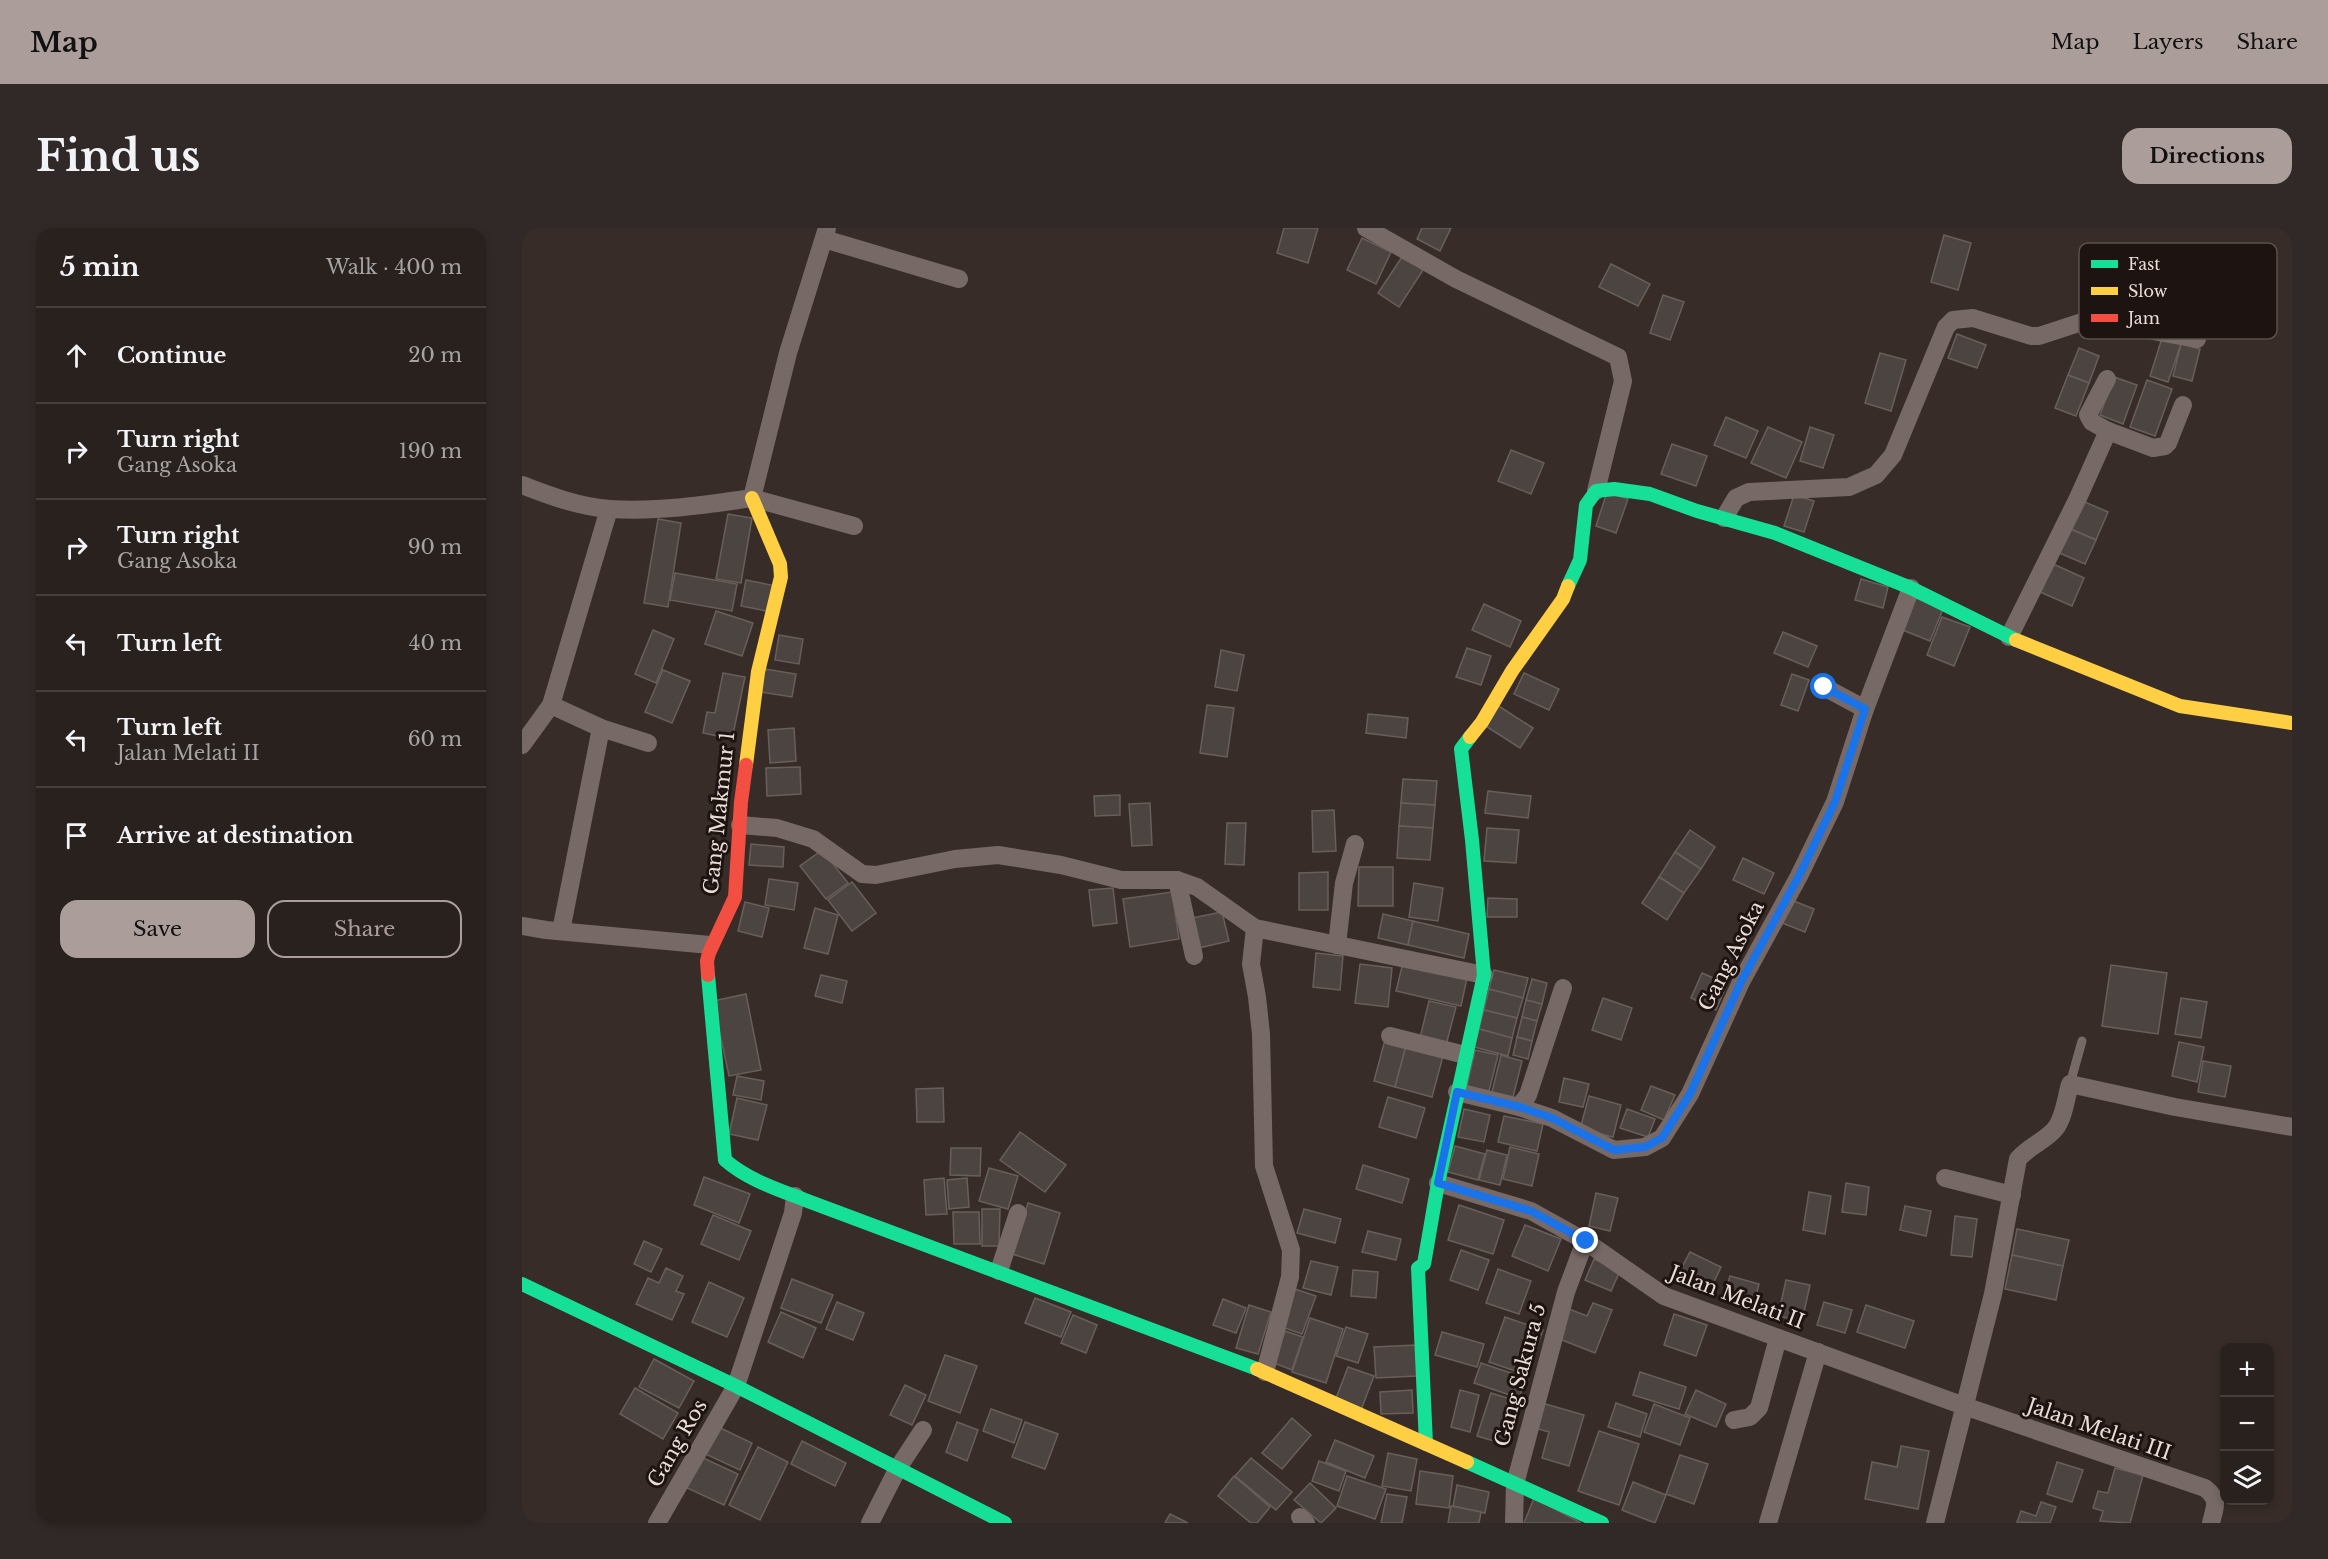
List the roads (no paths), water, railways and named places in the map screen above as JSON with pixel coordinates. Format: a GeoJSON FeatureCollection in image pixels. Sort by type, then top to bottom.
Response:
{"type":"FeatureCollection","features":[{"type":"Feature","properties":{"kind":"street"},"geometry":{"type":"LineString","coordinates":[[1366,228],[1456,279],[1618,357],[1623,381],[1596,491],[1586,505],[1580,560],[1563,599],[1512,671],[1482,722],[1461,749],[1484,975],[1438,1183],[1424,1264],[1418,1268],[1426,1444]]}},
{"type":"Feature","properties":{"kind":"street"},"geometry":{"type":"LineString","coordinates":[[752,498],[788,353],[826,233],[958,279]]}},
{"type":"Feature","properties":{"kind":"street"},"geometry":{"type":"LineString","coordinates":[[1724,518],[1736,498],[1749,492],[1849,487],[1876,475],[1893,455],[1946,327],[1953,320],[1973,318],[2031,336],[2039,336],[2079,324]]}},
{"type":"Feature","properties":{"kind":"street"},"geometry":{"type":"LineString","coordinates":[[2107,379],[2088,415],[2092,422],[2108,431],[2153,448],[2165,446],[2184,405]]}},
{"type":"Feature","properties":{"kind":"street"},"geometry":{"type":"LineString","coordinates":[[2009,637],[2078,498],[2108,431]]}},
{"type":"Feature","properties":{"kind":"street"},"geometry":{"type":"LineString","coordinates":[[522,485],[558,499],[609,509],[693,507],[752,498],[854,526]]}},
{"type":"Feature","properties":{"kind":"street"},"geometry":{"type":"LineString","coordinates":[[1596,491],[1614,489],[1650,494],[1775,533],[1911,588],[2009,637],[2180,706],[2292,723]]}},
{"type":"Feature","properties":{"kind":"street","name":"Gang Makmur 1"},"geometry":{"type":"LineString","coordinates":[[710,945],[733,906],[758,672],[781,577],[780,564],[752,498]]}},
{"type":"Feature","properties":{"kind":"street"},"geometry":{"type":"LineString","coordinates":[[522,745],[551,705],[609,509]]}},
{"type":"Feature","properties":{"kind":"street","name":"Gang Asoka"},"geometry":{"type":"LineString","coordinates":[[1457,1092],[1520,1107],[1552,1118],[1614,1150],[1645,1147],[1662,1138],[1690,1094],[1741,982],[1799,876],[1835,802],[1865,709],[1911,588]]}},
{"type":"Feature","properties":{"kind":"street"},"geometry":{"type":"LineString","coordinates":[[1824,687],[1865,709]]}},
{"type":"Feature","properties":{"kind":"street"},"geometry":{"type":"LineString","coordinates":[[551,705],[600,728],[648,743]]}},
{"type":"Feature","properties":{"kind":"street"},"geometry":{"type":"LineString","coordinates":[[561,931],[600,728]]}},
{"type":"Feature","properties":{"kind":"street"},"geometry":{"type":"LineString","coordinates":[[740,825],[777,828],[813,839],[862,874],[876,875],[955,859],[998,855],[1061,865],[1121,880],[1177,880],[1197,887],[1255,928],[1484,975]]}},
{"type":"Feature","properties":{"kind":"street"},"geometry":{"type":"LineString","coordinates":[[1337,945],[1344,883],[1355,844]]}},
{"type":"Feature","properties":{"kind":"street"},"geometry":{"type":"LineString","coordinates":[[1177,880],[1194,956]]}},
{"type":"Feature","properties":{"kind":"street"},"geometry":{"type":"LineString","coordinates":[[522,926],[710,945],[707,961],[708,979],[725,1160],[732,1167],[795,1196],[1264,1372],[1602,1523]]}},
{"type":"Feature","properties":{"kind":"street"},"geometry":{"type":"LineString","coordinates":[[1255,928],[1251,964],[1261,1034],[1260,1078],[1264,1166],[1291,1250],[1290,1277],[1264,1372]]}},
{"type":"Feature","properties":{"kind":"street"},"geometry":{"type":"LineString","coordinates":[[1520,1107],[1528,1095],[1563,988]]}},
{"type":"Feature","properties":{"kind":"street"},"geometry":{"type":"LineString","coordinates":[[1390,1036],[1465,1055]]}},
{"type":"Feature","properties":{"kind":"street"},"geometry":{"type":"LineString","coordinates":[[1935,1523],[1993,1294],[2018,1158],[2053,1131],[2059,1123],[2070,1084],[2175,1107],[2292,1127]]}},
{"type":"Feature","properties":{"kind":"street"},"geometry":{"type":"LineString","coordinates":[[1945,1178],[2012,1195]]}},
{"type":"Feature","properties":{"kind":"street","name":"Jalan Melati II"},"geometry":{"type":"LineString","coordinates":[[1438,1183],[1531,1211],[1586,1241],[1664,1296],[1964,1406]]}},
{"type":"Feature","properties":{"kind":"street","name":"Gang Ros"},"geometry":{"type":"LineString","coordinates":[[664,1521],[736,1386],[793,1213],[795,1196]]}},
{"type":"Feature","properties":{"kind":"street"},"geometry":{"type":"LineString","coordinates":[[999,1271],[1018,1213]]}},
{"type":"Feature","properties":{"kind":"street","name":"Gang Sakura 5"},"geometry":{"type":"LineString","coordinates":[[1514,1523],[1515,1484],[1566,1292],[1586,1241]]}},
{"type":"Feature","properties":{"kind":"street"},"geometry":{"type":"LineString","coordinates":[[522,1284],[736,1386],[1005,1523]]}},
{"type":"Feature","properties":{"kind":"street"},"geometry":{"type":"LineString","coordinates":[[1734,1420],[1750,1417],[1759,1408],[1778,1338]]}},
{"type":"Feature","properties":{"kind":"street"},"geometry":{"type":"LineString","coordinates":[[1768,1523],[1818,1352]]}},
{"type":"Feature","properties":{"kind":"street","name":"Jalan Melati III"},"geometry":{"type":"LineString","coordinates":[[1964,1406],[2205,1488],[2215,1500],[2211,1523]]}},
{"type":"Feature","properties":{"kind":"street"},"geometry":{"type":"LineString","coordinates":[[870,1523],[898,1468],[922,1430]]}},
{"type":"Feature","properties":{"kind":"lane"},"geometry":{"type":"LineString","coordinates":[[2070,1084],[2082,1041]]}}]}
